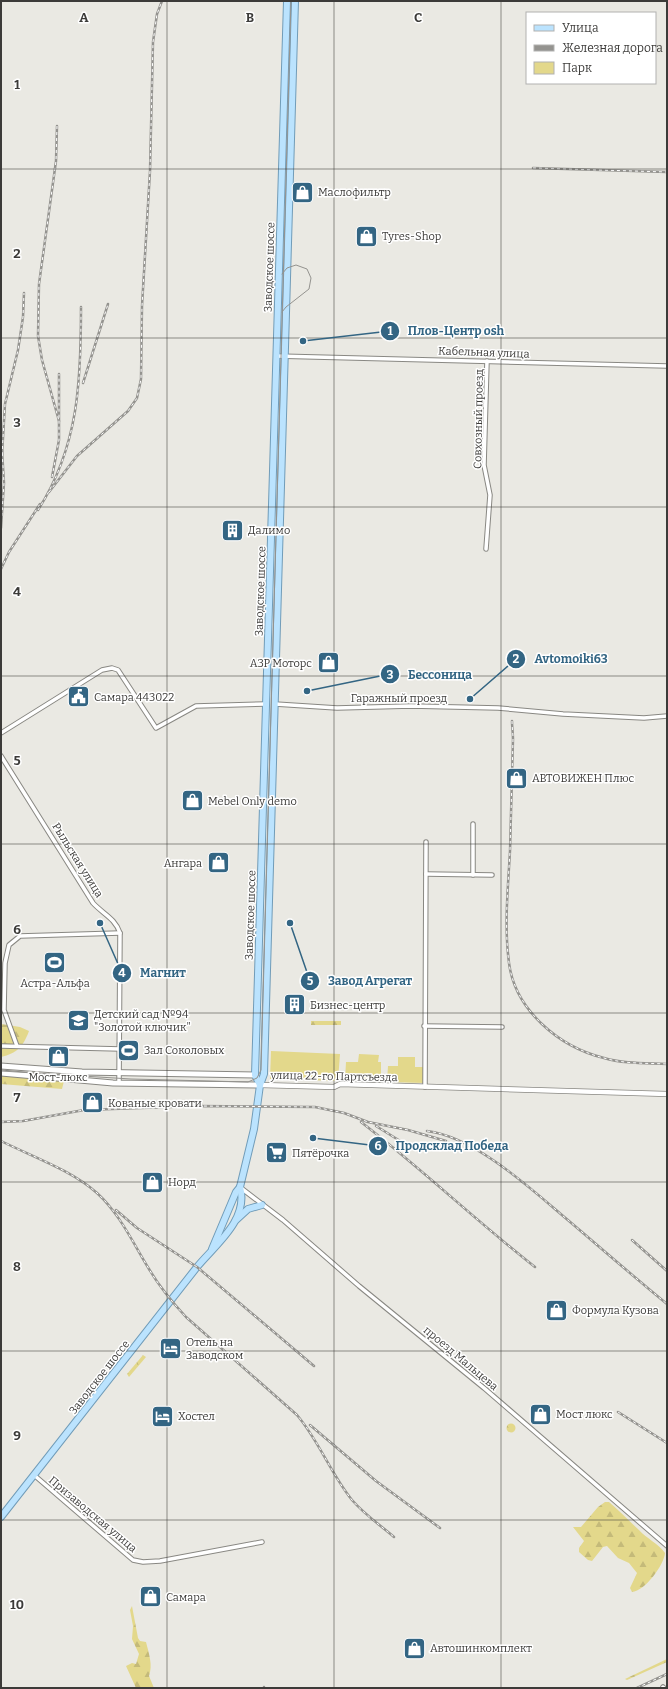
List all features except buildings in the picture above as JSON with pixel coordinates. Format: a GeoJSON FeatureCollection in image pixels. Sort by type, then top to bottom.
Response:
{"type":"FeatureCollection","features":[{"type":"Feature","properties":{"kind":"main road"},"geometry":{"type":"LineString","coordinates":[[287,1],[295,1]]}},
{"type":"Feature","properties":{"kind":"main road","name":"Заводское шоссе"},"geometry":{"type":"LineString","coordinates":[[260,1085],[255,1075],[287,1]]}},
{"type":"Feature","properties":{"kind":"main road","name":"Заводское шоссе"},"geometry":{"type":"LineString","coordinates":[[1,1517],[212,1249],[220,1242],[236,1220],[242,1196],[240,1188],[254,1129],[260,1085],[264,1074],[295,1]]}},
{"type":"Feature","properties":{"kind":"main road"},"geometry":{"type":"LineString","coordinates":[[280,226],[288,225]]}},
{"type":"Feature","properties":{"kind":"main road"},"geometry":{"type":"LineString","coordinates":[[267,704],[275,704]]}},
{"type":"Feature","properties":{"kind":"main road"},"geometry":{"type":"LineString","coordinates":[[261,896],[269,896]]}},
{"type":"Feature","properties":{"kind":"main road","name":"улица 22-го Партсъезда"},"geometry":{"type":"LineString","coordinates":[[1,1066],[82,1072],[255,1075]]}},
{"type":"Feature","properties":{"kind":"main road","name":"улица 22-го Партсъезда"},"geometry":{"type":"LineString","coordinates":[[1,1073],[119,1083],[260,1085]]}},
{"type":"Feature","properties":{"kind":"main road","name":"Заводское шоссе"},"geometry":{"type":"LineString","coordinates":[[212,1249],[236,1192],[240,1188]]}},
{"type":"Feature","properties":{"kind":"main road"},"geometry":{"type":"LineString","coordinates":[[236,1220],[248,1209],[262,1205]]}},
{"type":"Feature","properties":{"kind":"street","name":"Кабельная улица"},"geometry":{"type":"LineString","coordinates":[[276,356],[285,355],[667,366]]}},
{"type":"Feature","properties":{"kind":"street","name":"Совхозный проезд"},"geometry":{"type":"LineString","coordinates":[[486,549],[490,495],[484,465],[487,361]]}},
{"type":"Feature","properties":{"kind":"street"},"geometry":{"type":"LineString","coordinates":[[1,733],[102,670],[112,668],[118,670],[156,728],[196,706],[267,704]]}},
{"type":"Feature","properties":{"kind":"street","name":"Гаражный проезд"},"geometry":{"type":"LineString","coordinates":[[275,704],[337,708],[411,706],[498,708],[563,714],[644,718],[667,716]]}},
{"type":"Feature","properties":{"kind":"street","name":"Рыльская улица"},"geometry":{"type":"LineString","coordinates":[[1,756],[94,903],[99,910],[111,917],[120,933]]}},
{"type":"Feature","properties":{"kind":"street"},"geometry":{"type":"LineString","coordinates":[[473,824],[473,875]]}},
{"type":"Feature","properties":{"kind":"street"},"geometry":{"type":"LineString","coordinates":[[426,842],[424,1026],[426,1087]]}},
{"type":"Feature","properties":{"kind":"street"},"geometry":{"type":"LineString","coordinates":[[426,874],[492,875]]}},
{"type":"Feature","properties":{"kind":"street"},"geometry":{"type":"LineString","coordinates":[[17,1046],[4,1010],[5,963],[9,945],[20,936],[120,933],[119,1083]]}},
{"type":"Feature","properties":{"kind":"street"},"geometry":{"type":"LineString","coordinates":[[424,1026],[502,1027]]}},
{"type":"Feature","properties":{"kind":"street"},"geometry":{"type":"LineString","coordinates":[[1,1046],[120,1048]]}},
{"type":"Feature","properties":{"kind":"street","name":"улица 22-го Партсъезда"},"geometry":{"type":"LineString","coordinates":[[260,1085],[334,1087],[340,1084],[667,1094]]}},
{"type":"Feature","properties":{"kind":"street","name":"проезд Мальцева"},"geometry":{"type":"LineString","coordinates":[[240,1188],[283,1220],[359,1286],[484,1388],[667,1546]]}},
{"type":"Feature","properties":{"kind":"street","name":"Призаводская улица"},"geometry":{"type":"LineString","coordinates":[[34,1475],[133,1560],[143,1562],[160,1561],[262,1542]]}},
{"type":"Feature","properties":{"kind":"green space"},"geometry":{"type":"Polygon","coordinates":[[[311,1021],[341,1021],[341,1025],[311,1025],[311,1021]]]}},
{"type":"Feature","properties":{"kind":"green space"},"geometry":{"type":"Polygon","coordinates":[[[1,1024],[20,1027],[29,1031],[19,1048],[11,1054],[1,1057],[1,1024]]]}},
{"type":"Feature","properties":{"kind":"green space"},"geometry":{"type":"Polygon","coordinates":[[[271,1051],[340,1054],[338,1081],[270,1079],[271,1051]]]}},
{"type":"Feature","properties":{"kind":"green space"},"geometry":{"type":"Polygon","coordinates":[[[359,1054],[379,1055],[378,1062],[381,1062],[381,1081],[345,1080],[346,1062],[358,1062],[359,1054]]]}},
{"type":"Feature","properties":{"kind":"green space"},"geometry":{"type":"Polygon","coordinates":[[[398,1057],[415,1057],[415,1067],[425,1067],[424,1083],[387,1082],[388,1066],[398,1066],[398,1057]]]}},
{"type":"Feature","properties":{"kind":"green space"},"geometry":{"type":"Polygon","coordinates":[[[1,1075],[64,1081],[62,1089],[1,1084],[1,1075]]]}},
{"type":"Feature","properties":{"kind":"green space"},"geometry":{"type":"Polygon","coordinates":[[[143,1355],[146,1357],[129,1377],[127,1374],[143,1355]]]}},
{"type":"Feature","properties":{"kind":"green space"},"geometry":{"type":"Polygon","coordinates":[[[509,1424],[513,1424],[515,1428],[513,1432],[509,1432],[507,1430],[507,1426],[509,1424]]]}},
{"type":"Feature","properties":{"kind":"green space"},"geometry":{"type":"Polygon","coordinates":[[[605,1502],[609,1502],[613,1505],[665,1553],[658,1570],[653,1577],[637,1591],[632,1592],[630,1588],[637,1573],[629,1563],[618,1558],[607,1546],[603,1547],[592,1561],[588,1560],[579,1552],[579,1548],[584,1541],[573,1527],[581,1527],[598,1507],[605,1502]]]}},
{"type":"Feature","properties":{"kind":"green space"},"geometry":{"type":"Polygon","coordinates":[[[132,1606],[138,1638],[140,1641],[146,1642],[151,1664],[149,1676],[154,1688],[136,1688],[126,1666],[132,1663],[136,1664],[139,1654],[132,1639],[133,1626],[130,1610],[132,1606]]]}},
{"type":"Feature","properties":{"kind":"green space"},"geometry":{"type":"Polygon","coordinates":[[[667,1659],[667,1662],[627,1680],[625,1679],[667,1659]]]}},
{"type":"Feature","properties":{"kind":"tram line"},"geometry":{"type":"LineString","coordinates":[[1,1071],[131,1079],[248,1082],[257,1078],[261,1070],[291,1]]}},
{"type":"Feature","properties":{"kind":"tram line"},"geometry":{"type":"LineString","coordinates":[[282,274],[287,268],[296,265],[307,269],[311,278],[309,289],[286,307],[282,312]]}},
{"type":"Feature","properties":{"kind":"railway"},"geometry":{"type":"LineString","coordinates":[[49,492],[77,456],[128,411],[137,398],[141,379],[142,306],[150,171],[153,42],[157,14],[162,1]]}},
{"type":"Feature","properties":{"kind":"railway"},"geometry":{"type":"LineString","coordinates":[[57,126],[56,161],[39,284],[38,336],[42,360],[59,421]]}},
{"type":"Feature","properties":{"kind":"railway"},"geometry":{"type":"LineString","coordinates":[[533,168],[667,172]]}},
{"type":"Feature","properties":{"kind":"railway"},"geometry":{"type":"LineString","coordinates":[[2,455],[5,404],[18,350],[23,317],[24,293]]}},
{"type":"Feature","properties":{"kind":"railway"},"geometry":{"type":"LineString","coordinates":[[83,383],[108,304]]}},
{"type":"Feature","properties":{"kind":"railway"},"geometry":{"type":"LineString","coordinates":[[38,510],[52,486],[70,437],[78,386],[81,307]]}},
{"type":"Feature","properties":{"kind":"railway"},"geometry":{"type":"LineString","coordinates":[[52,477],[59,440],[59,374]]}},
{"type":"Feature","properties":{"kind":"railway"},"geometry":{"type":"LineString","coordinates":[[1,528],[4,483],[2,450]]}},
{"type":"Feature","properties":{"kind":"railway"},"geometry":{"type":"LineString","coordinates":[[1,569],[9,552],[40,504]]}},
{"type":"Feature","properties":{"kind":"railway"},"geometry":{"type":"LineString","coordinates":[[512,721],[513,739],[507,935],[509,963],[513,980],[520,996],[530,1011],[556,1036],[587,1053],[619,1061],[667,1064]]}},
{"type":"Feature","properties":{"kind":"railway"},"geometry":{"type":"LineString","coordinates":[[1,1122],[23,1121],[84,1110],[198,1106],[315,1107],[344,1113],[368,1122],[408,1130],[446,1141]]}},
{"type":"Feature","properties":{"kind":"railway"},"geometry":{"type":"LineString","coordinates":[[361,1122],[405,1157],[535,1267]]}},
{"type":"Feature","properties":{"kind":"railway"},"geometry":{"type":"LineString","coordinates":[[376,1126],[405,1144]]}},
{"type":"Feature","properties":{"kind":"railway"},"geometry":{"type":"LineString","coordinates":[[427,1131],[446,1135],[465,1143],[484,1154],[521,1180],[667,1304]]}},
{"type":"Feature","properties":{"kind":"railway"},"geometry":{"type":"LineString","coordinates":[[1,1141],[76,1177],[105,1201],[126,1229],[157,1282],[176,1306],[186,1317],[297,1415],[305,1425],[352,1500],[367,1515],[394,1537]]}},
{"type":"Feature","properties":{"kind":"railway"},"geometry":{"type":"LineString","coordinates":[[116,1210],[137,1228],[197,1267],[314,1366]]}},
{"type":"Feature","properties":{"kind":"railway"},"geometry":{"type":"LineString","coordinates":[[632,1240],[667,1271]]}},
{"type":"Feature","properties":{"kind":"railway"},"geometry":{"type":"LineString","coordinates":[[618,1412],[667,1443]]}},
{"type":"Feature","properties":{"kind":"railway"},"geometry":{"type":"LineString","coordinates":[[310,1425],[376,1481],[440,1528]]}},
{"type":"Feature","properties":{"kind":"railway"},"geometry":{"type":"LineString","coordinates":[[637,1688],[667,1674]]}},
{"type":"Feature","properties":{"kind":"place","name":"Маслофильтр"},"geometry":{"type":"Point","coordinates":[303,192]}},
{"type":"Feature","properties":{"kind":"place","name":"Tyres-Shop"},"geometry":{"type":"Point","coordinates":[366,236]}},
{"type":"Feature","properties":{"kind":"place","name":"Плов-Центр osh"},"geometry":{"type":"Point","coordinates":[303,341]}},
{"type":"Feature","properties":{"kind":"place","name":"Далимо"},"geometry":{"type":"Point","coordinates":[233,530]}},
{"type":"Feature","properties":{"kind":"place","name":"АЗР Моторс"},"geometry":{"type":"Point","coordinates":[328,663]}},
{"type":"Feature","properties":{"kind":"place","name":"Бессоница"},"geometry":{"type":"Point","coordinates":[307,691]}},
{"type":"Feature","properties":{"kind":"place","name":"Самара 443022"},"geometry":{"type":"Point","coordinates":[78,697]}},
{"type":"Feature","properties":{"kind":"place","name":"Avtomoiki63"},"geometry":{"type":"Point","coordinates":[470,699]}},
{"type":"Feature","properties":{"kind":"place","name":"АВТОВИЖЕН Плюс"},"geometry":{"type":"Point","coordinates":[516,778]}},
{"type":"Feature","properties":{"kind":"place","name":"Mebel Only demo"},"geometry":{"type":"Point","coordinates":[192,801]}},
{"type":"Feature","properties":{"kind":"place","name":"Ангара"},"geometry":{"type":"Point","coordinates":[218,863]}},
{"type":"Feature","properties":{"kind":"place","name":"Магнит"},"geometry":{"type":"Point","coordinates":[100,923]}},
{"type":"Feature","properties":{"kind":"place","name":"Завод Агрегат"},"geometry":{"type":"Point","coordinates":[290,923]}},
{"type":"Feature","properties":{"kind":"place","name":"Астра-Альфа"},"geometry":{"type":"Point","coordinates":[55,963]}},
{"type":"Feature","properties":{"kind":"place","name":"Бизнес-центр"},"geometry":{"type":"Point","coordinates":[295,1005]}},
{"type":"Feature","properties":{"kind":"place","name":"Детский сад №94 \"Золотой ключик\""},"geometry":{"type":"Point","coordinates":[78,1020]}},
{"type":"Feature","properties":{"kind":"place","name":"Зал Соколовых"},"geometry":{"type":"Point","coordinates":[129,1050]}},
{"type":"Feature","properties":{"kind":"place","name":"Мост-люкс"},"geometry":{"type":"Point","coordinates":[58,1057]}},
{"type":"Feature","properties":{"kind":"place","name":"Кованые кровати"},"geometry":{"type":"Point","coordinates":[93,1103]}},
{"type":"Feature","properties":{"kind":"place","name":"Продсклад Победа"},"geometry":{"type":"Point","coordinates":[313,1138]}},
{"type":"Feature","properties":{"kind":"place","name":"Пятёрочка"},"geometry":{"type":"Point","coordinates":[276,1153]}},
{"type":"Feature","properties":{"kind":"place","name":"Норд"},"geometry":{"type":"Point","coordinates":[153,1182]}},
{"type":"Feature","properties":{"kind":"place","name":"Формула Кузова"},"geometry":{"type":"Point","coordinates":[557,1310]}},
{"type":"Feature","properties":{"kind":"place","name":"Отель на Заводском"},"geometry":{"type":"Point","coordinates":[171,1348]}},
{"type":"Feature","properties":{"kind":"place","name":"Мост люкс"},"geometry":{"type":"Point","coordinates":[541,1414]}},
{"type":"Feature","properties":{"kind":"place","name":"Хостел"},"geometry":{"type":"Point","coordinates":[163,1416]}},
{"type":"Feature","properties":{"kind":"place","name":"Самара"},"geometry":{"type":"Point","coordinates":[151,1597]}},
{"type":"Feature","properties":{"kind":"place","name":"Автошинкомплект"},"geometry":{"type":"Point","coordinates":[415,1648]}}]}
